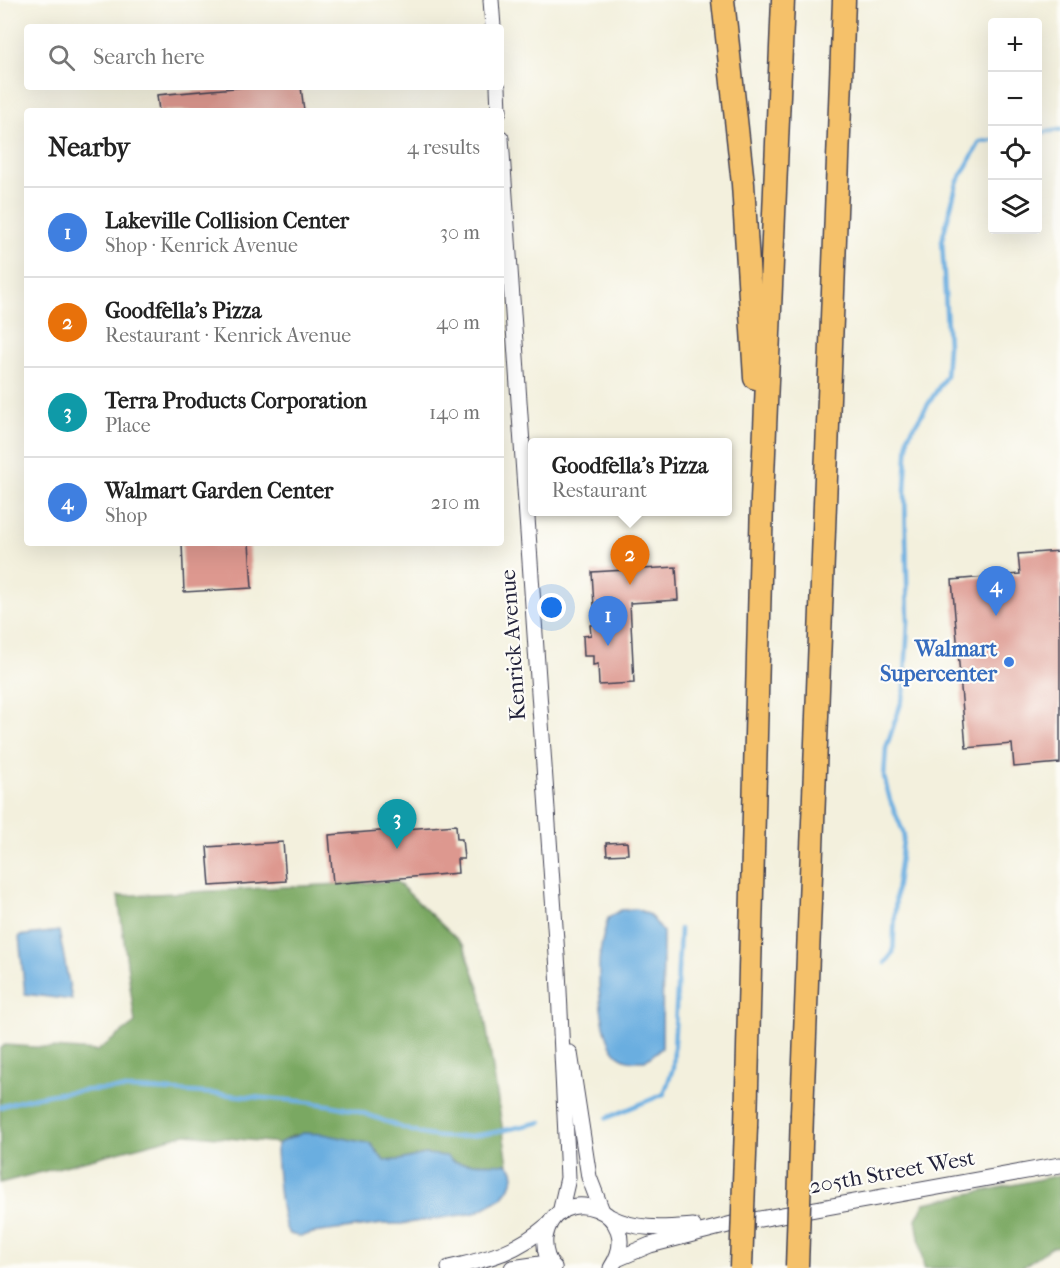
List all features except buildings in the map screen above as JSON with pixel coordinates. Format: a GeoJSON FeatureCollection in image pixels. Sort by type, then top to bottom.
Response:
{"type":"FeatureCollection","features":[{"type":"Feature","properties":{"kind":"highway"},"geometry":{"type":"LineString","coordinates":[[723,0],[743,184],[762,500]]}},
{"type":"Feature","properties":{"kind":"highway"},"geometry":{"type":"LineString","coordinates":[[741,1267],[762,500],[783,0]]}},
{"type":"Feature","properties":{"kind":"highway"},"geometry":{"type":"LineString","coordinates":[[796,1267],[844,0]]}},
{"type":"Feature","properties":{"kind":"street"},"geometry":{"type":"LineString","coordinates":[[491,0],[493,24]]}},
{"type":"Feature","properties":{"kind":"street"},"geometry":{"type":"LineString","coordinates":[[498,90],[499,108]]}},
{"type":"Feature","properties":{"kind":"street","name":"Kenrick Avenue"},"geometry":{"type":"LineString","coordinates":[[504,182],[558,970],[568,1178],[555,1217],[546,1231],[544,1242],[546,1253],[554,1268]]}},
{"type":"Feature","properties":{"kind":"street","name":"Kenrick Avenue"},"geometry":{"type":"LineString","coordinates":[[558,970],[589,1177],[606,1214],[617,1227],[620,1237],[620,1248],[614,1264]]}},
{"type":"Feature","properties":{"kind":"street","name":"205th Street West"},"geometry":{"type":"LineString","coordinates":[[614,1264],[650,1245],[732,1224],[1060,1165]]}},
{"type":"Feature","properties":{"kind":"street","name":"205th Street West"},"geometry":{"type":"LineString","coordinates":[[555,1217],[580,1205],[592,1206],[624,1223],[649,1228],[732,1224]]}},
{"type":"Feature","properties":{"kind":"street"},"geometry":{"type":"LineString","coordinates":[[449,1268],[515,1249],[533,1237],[555,1217]]}},
{"type":"Feature","properties":{"kind":"street"},"geometry":{"type":"LineString","coordinates":[[512,1268],[540,1264],[554,1268]]}},
{"type":"Feature","properties":{"kind":"green space"},"geometry":{"type":"Polygon","coordinates":[[[396,881],[464,946],[481,993],[508,1164],[460,1163],[446,1156],[425,1154],[384,1161],[377,1151],[294,1135],[279,1143],[186,1134],[0,1183],[0,1048],[5,1045],[97,1051],[135,1023],[118,896],[396,881]]]}},
{"type":"Feature","properties":{"kind":"green space"},"geometry":{"type":"Polygon","coordinates":[[[1060,1175],[1060,1246],[1052,1247],[1021,1268],[924,1268],[916,1219],[925,1203],[1060,1175]]]}},
{"type":"Feature","properties":{"kind":"water"},"geometry":{"type":"Polygon","coordinates":[[[637,909],[650,915],[663,932],[662,1048],[645,1061],[624,1059],[612,1048],[604,1026],[599,986],[600,953],[608,918],[621,910],[637,909]]]}},
{"type":"Feature","properties":{"kind":"water"},"geometry":{"type":"Polygon","coordinates":[[[59,931],[72,1000],[25,994],[19,936],[59,931]]]}},
{"type":"Feature","properties":{"kind":"water"},"geometry":{"type":"Polygon","coordinates":[[[303,1133],[323,1134],[371,1144],[384,1161],[425,1154],[446,1156],[460,1163],[508,1164],[513,1170],[514,1177],[502,1198],[475,1213],[294,1236],[288,1232],[283,1217],[276,1150],[279,1143],[303,1133]]]}},
{"type":"Feature","properties":{"kind":"waterway"},"geometry":{"type":"LineString","coordinates":[[1042,132],[1060,130]]}},
{"type":"Feature","properties":{"kind":"waterway"},"geometry":{"type":"LineString","coordinates":[[885,963],[893,953],[896,892],[904,834],[890,800],[884,777],[886,748],[904,694],[908,622],[905,491],[908,436],[946,376],[948,346],[942,240],[957,183],[980,142],[988,141]]}},
{"type":"Feature","properties":{"kind":"waterway"},"geometry":{"type":"LineString","coordinates":[[607,1118],[664,1094],[673,1068],[680,929]]}},
{"type":"Feature","properties":{"kind":"waterway"},"geometry":{"type":"LineString","coordinates":[[0,1107],[57,1093],[143,1089],[322,1104],[363,1113],[408,1130],[443,1137],[480,1135],[542,1122]]}},
{"type":"Feature","properties":{"kind":"place","name":"Goodfella's Pizza"},"geometry":{"type":"Point","coordinates":[630,585]}},
{"type":"Feature","properties":{"kind":"place","name":"Walmart Garden Center"},"geometry":{"type":"Point","coordinates":[996,616]}},
{"type":"Feature","properties":{"kind":"place","name":"Lakeville Collision Center"},"geometry":{"type":"Point","coordinates":[608,646]}},
{"type":"Feature","properties":{"kind":"place","name":"Walmart Supercenter"},"geometry":{"type":"Point","coordinates":[1009,662]}},
{"type":"Feature","properties":{"kind":"place","name":"Terra Products Corporation"},"geometry":{"type":"Point","coordinates":[397,849]}}]}
